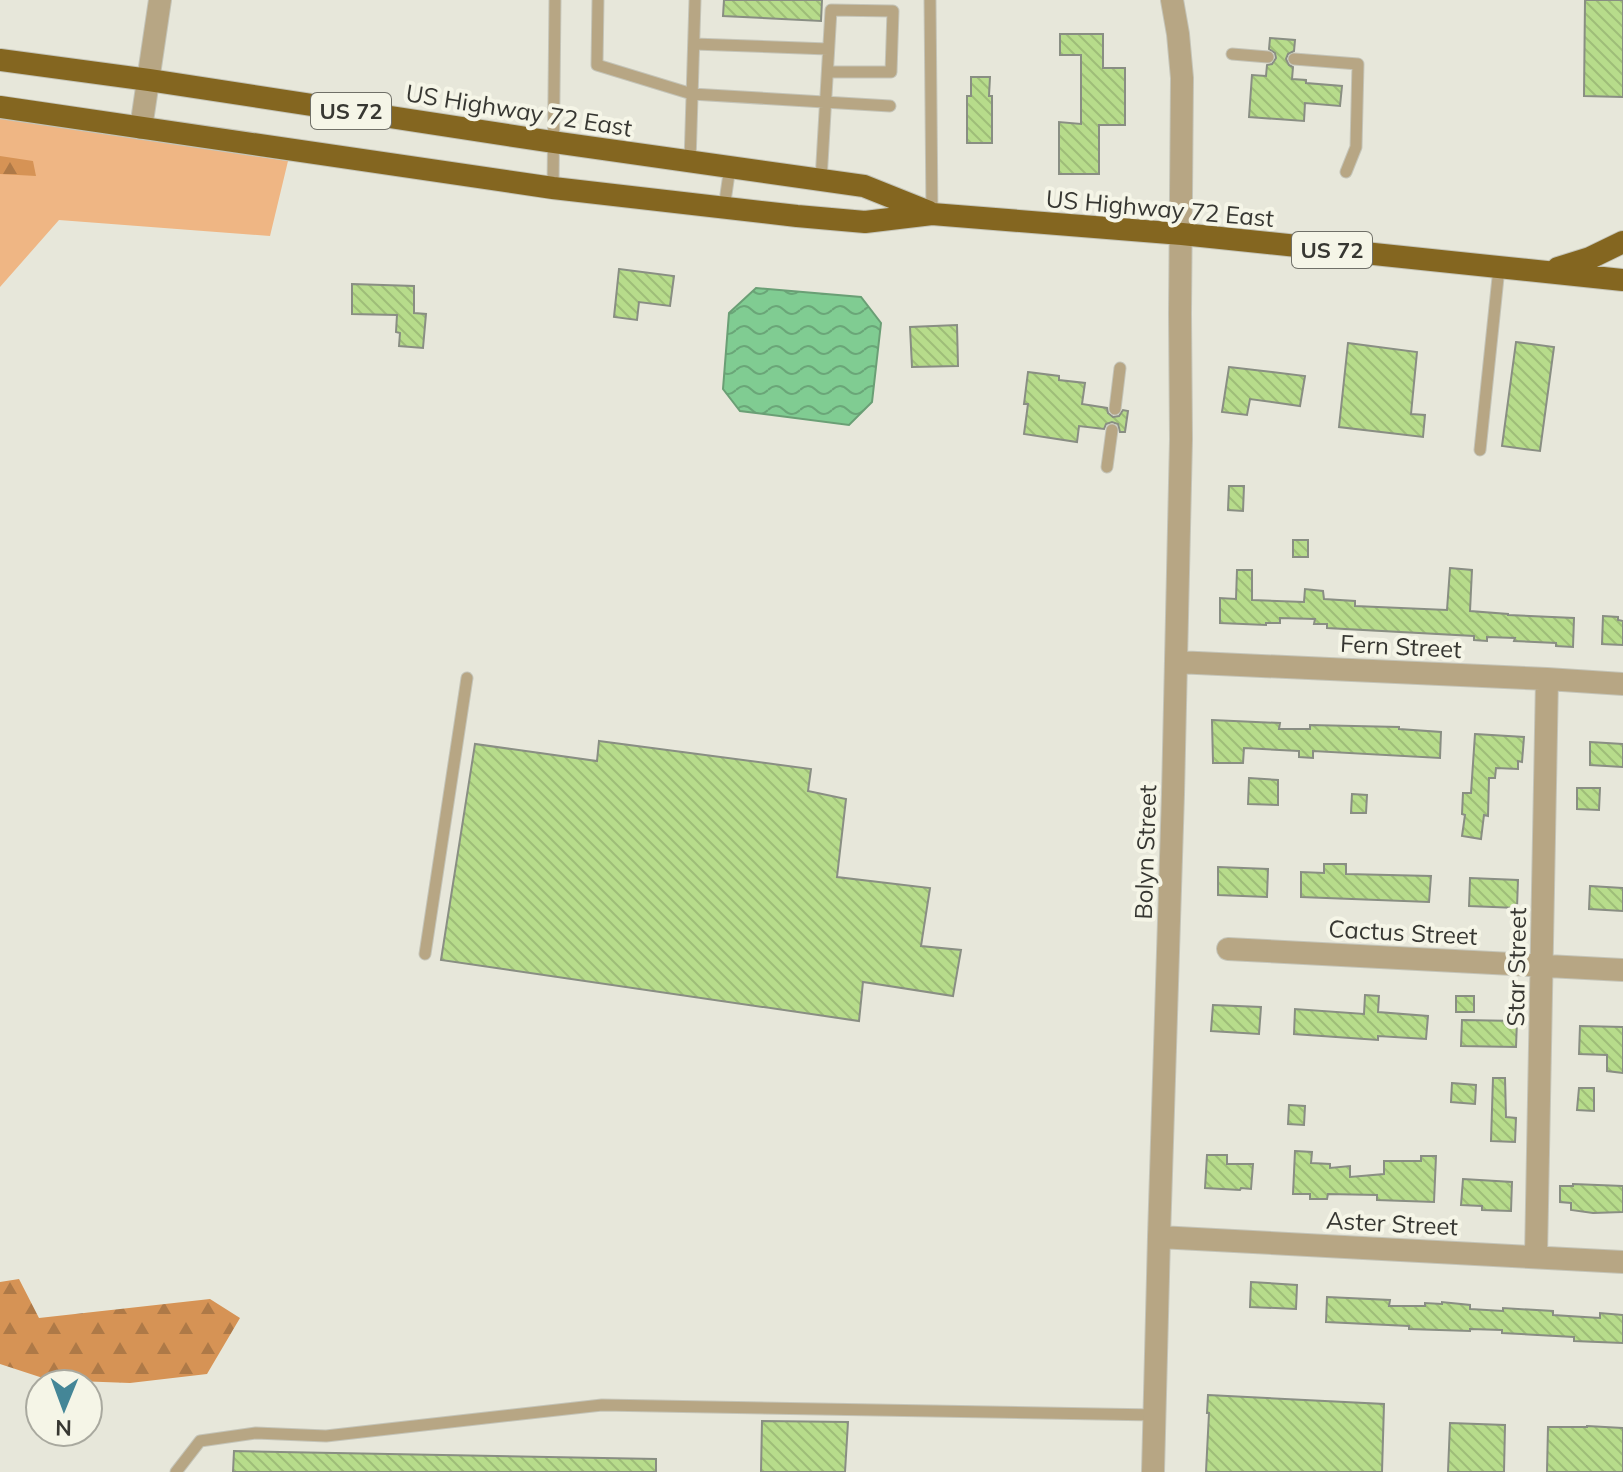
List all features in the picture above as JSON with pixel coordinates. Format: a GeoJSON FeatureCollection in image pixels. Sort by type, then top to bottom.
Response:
{"type":"FeatureCollection","features":[{"type":"Feature","properties":{"kind":"highway","name":"US Highway 72 East"},"geometry":{"type":"LineString","coordinates":[[0,60],[864,186],[932,214]]}},
{"type":"Feature","properties":{"kind":"highway","name":"US Highway 72 East"},"geometry":{"type":"LineString","coordinates":[[0,107],[553,188],[724,208],[865,222],[932,214],[1182,234],[1623,280]]}},
{"type":"Feature","properties":{"kind":"highway"},"geometry":{"type":"LineString","coordinates":[[1547,272],[1590,258],[1623,242]]}},
{"type":"Feature","properties":{"kind":"street"},"geometry":{"type":"LineString","coordinates":[[141,128],[160,0]]}},
{"type":"Feature","properties":{"kind":"street","name":"Bolyn Street"},"geometry":{"type":"LineString","coordinates":[[1153,1472],[1181,439],[1182,78],[1172,0]]}},
{"type":"Feature","properties":{"kind":"street","name":"Fern Street"},"geometry":{"type":"LineString","coordinates":[[1176,662],[1623,684]]}},
{"type":"Feature","properties":{"kind":"street","name":"Star Street"},"geometry":{"type":"LineString","coordinates":[[1536,1257],[1547,679]]}},
{"type":"Feature","properties":{"kind":"street","name":"Cactus Street"},"geometry":{"type":"LineString","coordinates":[[1228,949],[1623,970]]}},
{"type":"Feature","properties":{"kind":"street","name":"Aster Street"},"geometry":{"type":"LineString","coordinates":[[1159,1237],[1623,1262]]}},
{"type":"Feature","properties":{"kind":"lane"},"geometry":{"type":"LineString","coordinates":[[553,188],[555,0]]}},
{"type":"Feature","properties":{"kind":"lane"},"geometry":{"type":"LineString","coordinates":[[598,0],[597,65],[692,94],[890,106]]}},
{"type":"Feature","properties":{"kind":"lane"},"geometry":{"type":"LineString","coordinates":[[690,162],[695,0]]}},
{"type":"Feature","properties":{"kind":"lane"},"geometry":{"type":"LineString","coordinates":[[930,0],[932,214]]}},
{"type":"Feature","properties":{"kind":"lane"},"geometry":{"type":"LineString","coordinates":[[821,180],[831,10],[894,5],[891,72],[828,72]]}},
{"type":"Feature","properties":{"kind":"lane"},"geometry":{"type":"LineString","coordinates":[[694,44],[828,49]]}},
{"type":"Feature","properties":{"kind":"lane"},"geometry":{"type":"LineString","coordinates":[[1232,54],[1268,57]]}},
{"type":"Feature","properties":{"kind":"lane"},"geometry":{"type":"LineString","coordinates":[[1294,59],[1358,64],[1356,147],[1346,172]]}},
{"type":"Feature","properties":{"kind":"lane"},"geometry":{"type":"LineString","coordinates":[[724,208],[730,167]]}},
{"type":"Feature","properties":{"kind":"lane"},"geometry":{"type":"LineString","coordinates":[[1480,450],[1499,268]]}},
{"type":"Feature","properties":{"kind":"lane"},"geometry":{"type":"LineString","coordinates":[[1115,409],[1120,368]]}},
{"type":"Feature","properties":{"kind":"lane"},"geometry":{"type":"LineString","coordinates":[[1107,467],[1112,430]]}},
{"type":"Feature","properties":{"kind":"lane"},"geometry":{"type":"LineString","coordinates":[[425,954],[467,678]]}},
{"type":"Feature","properties":{"kind":"lane"},"geometry":{"type":"LineString","coordinates":[[176,1472],[200,1441],[256,1433],[326,1436],[602,1405],[1155,1415]]}},
{"type":"Feature","properties":{"kind":"shaded area"},"geometry":{"type":"Polygon","coordinates":[[[0,118],[288,161],[270,236],[59,220],[0,287],[0,118]]]}},
{"type":"Feature","properties":{"kind":"green space"},"geometry":{"type":"Polygon","coordinates":[[[0,156],[33,161],[36,176],[0,174],[0,156]]]}},
{"type":"Feature","properties":{"kind":"green space"},"geometry":{"type":"Polygon","coordinates":[[[19,1279],[39,1318],[210,1299],[240,1318],[207,1374],[130,1383],[104,1382],[104,1368],[24,1368],[24,1372],[0,1364],[0,1282],[19,1279]]]}},
{"type":"Feature","properties":{"kind":"water"},"geometry":{"type":"Polygon","coordinates":[[[756,288],[861,297],[881,323],[872,402],[849,425],[740,411],[723,389],[729,313],[756,288]]]}},
{"type":"Feature","properties":{"kind":"building"},"geometry":{"type":"Polygon","coordinates":[[[724,0],[822,0],[821,21],[723,16],[724,0]]]}},
{"type":"Feature","properties":{"kind":"building"},"geometry":{"type":"Polygon","coordinates":[[[1585,0],[1623,0],[1623,97],[1584,96],[1585,0]]]}},
{"type":"Feature","properties":{"kind":"building"},"geometry":{"type":"Polygon","coordinates":[[[1060,34],[1103,34],[1103,68],[1125,68],[1125,125],[1099,125],[1099,174],[1059,174],[1059,122],[1081,124],[1081,55],[1060,55],[1060,34]]]}},
{"type":"Feature","properties":{"kind":"building"},"geometry":{"type":"Polygon","coordinates":[[[1270,38],[1295,40],[1294,51],[1286,59],[1293,67],[1292,79],[1342,86],[1340,106],[1305,103],[1304,121],[1249,117],[1252,75],[1266,76],[1267,65],[1276,58],[1269,49],[1270,38]]]}},
{"type":"Feature","properties":{"kind":"building"},"geometry":{"type":"Polygon","coordinates":[[[971,77],[990,77],[992,143],[967,143],[967,96],[971,96],[971,77]]]}},
{"type":"Feature","properties":{"kind":"building"},"geometry":{"type":"Polygon","coordinates":[[[619,269],[674,276],[670,306],[639,302],[637,320],[614,317],[619,269]]]}},
{"type":"Feature","properties":{"kind":"building"},"geometry":{"type":"Polygon","coordinates":[[[352,284],[414,286],[414,313],[426,314],[423,348],[399,346],[397,315],[352,314],[352,284]]]}},
{"type":"Feature","properties":{"kind":"building"},"geometry":{"type":"Polygon","coordinates":[[[957,325],[958,366],[912,367],[910,327],[957,325]]]}},
{"type":"Feature","properties":{"kind":"building"},"geometry":{"type":"Polygon","coordinates":[[[1516,342],[1554,347],[1540,451],[1502,446],[1516,342]]]}},
{"type":"Feature","properties":{"kind":"building"},"geometry":{"type":"Polygon","coordinates":[[[1348,343],[1417,352],[1411,414],[1425,415],[1423,437],[1339,427],[1348,343]]]}},
{"type":"Feature","properties":{"kind":"building"},"geometry":{"type":"Polygon","coordinates":[[[1229,367],[1305,376],[1300,406],[1250,399],[1247,415],[1222,412],[1229,367]]]}},
{"type":"Feature","properties":{"kind":"building"},"geometry":{"type":"Polygon","coordinates":[[[1028,372],[1085,383],[1082,404],[1107,408],[1113,417],[1119,416],[1123,410],[1128,411],[1125,432],[1120,432],[1118,424],[1112,422],[1106,424],[1104,429],[1079,426],[1077,442],[1024,434],[1028,372]]]}},
{"type":"Feature","properties":{"kind":"building"},"geometry":{"type":"Polygon","coordinates":[[[1229,486],[1244,486],[1243,511],[1228,510],[1229,486]]]}},
{"type":"Feature","properties":{"kind":"building"},"geometry":{"type":"Polygon","coordinates":[[[1293,540],[1308,540],[1308,557],[1293,557],[1293,540]]]}},
{"type":"Feature","properties":{"kind":"building"},"geometry":{"type":"Polygon","coordinates":[[[1450,568],[1472,570],[1470,611],[1574,618],[1573,647],[1514,641],[1515,638],[1487,637],[1487,641],[1474,640],[1474,636],[1327,628],[1327,624],[1314,624],[1315,619],[1280,618],[1280,623],[1266,625],[1220,623],[1220,598],[1236,599],[1237,570],[1252,570],[1252,600],[1304,602],[1305,589],[1323,591],[1324,599],[1355,601],[1355,606],[1447,610],[1450,568]]]}},
{"type":"Feature","properties":{"kind":"building"},"geometry":{"type":"Polygon","coordinates":[[[1603,616],[1618,617],[1623,621],[1623,645],[1602,644],[1603,616]]]}},
{"type":"Feature","properties":{"kind":"building"},"geometry":{"type":"Polygon","coordinates":[[[1212,720],[1280,723],[1279,729],[1310,729],[1310,725],[1399,727],[1441,732],[1440,758],[1313,751],[1313,758],[1299,757],[1299,751],[1244,748],[1243,763],[1213,763],[1212,720]]]}},
{"type":"Feature","properties":{"kind":"building"},"geometry":{"type":"Polygon","coordinates":[[[1475,734],[1524,737],[1522,762],[1518,761],[1518,769],[1496,768],[1495,778],[1489,778],[1488,816],[1484,815],[1481,839],[1462,836],[1465,815],[1462,814],[1463,793],[1471,793],[1475,734]]]}},
{"type":"Feature","properties":{"kind":"building"},"geometry":{"type":"Polygon","coordinates":[[[599,741],[811,769],[808,791],[846,799],[837,877],[930,888],[921,946],[961,950],[953,996],[863,982],[859,1021],[441,960],[475,744],[597,761],[599,741]]]}},
{"type":"Feature","properties":{"kind":"building"},"geometry":{"type":"Polygon","coordinates":[[[1590,742],[1623,744],[1623,767],[1590,765],[1590,742]]]}},
{"type":"Feature","properties":{"kind":"building"},"geometry":{"type":"Polygon","coordinates":[[[1249,778],[1278,780],[1278,805],[1248,804],[1249,778]]]}},
{"type":"Feature","properties":{"kind":"building"},"geometry":{"type":"Polygon","coordinates":[[[1577,788],[1600,788],[1599,810],[1577,809],[1577,788]]]}},
{"type":"Feature","properties":{"kind":"building"},"geometry":{"type":"Polygon","coordinates":[[[1352,794],[1367,795],[1366,813],[1351,813],[1352,794]]]}},
{"type":"Feature","properties":{"kind":"building"},"geometry":{"type":"Polygon","coordinates":[[[1324,864],[1346,864],[1346,874],[1431,876],[1429,902],[1301,897],[1301,872],[1324,873],[1324,864]]]}},
{"type":"Feature","properties":{"kind":"building"},"geometry":{"type":"Polygon","coordinates":[[[1218,867],[1268,869],[1267,897],[1218,895],[1218,867]]]}},
{"type":"Feature","properties":{"kind":"building"},"geometry":{"type":"Polygon","coordinates":[[[1470,878],[1518,880],[1517,908],[1469,906],[1470,878]]]}},
{"type":"Feature","properties":{"kind":"building"},"geometry":{"type":"Polygon","coordinates":[[[1590,886],[1623,888],[1623,911],[1589,909],[1590,886]]]}},
{"type":"Feature","properties":{"kind":"building"},"geometry":{"type":"Polygon","coordinates":[[[1365,995],[1379,996],[1378,1012],[1428,1016],[1426,1039],[1378,1036],[1378,1040],[1294,1034],[1295,1009],[1364,1014],[1365,995]]]}},
{"type":"Feature","properties":{"kind":"building"},"geometry":{"type":"Polygon","coordinates":[[[1456,996],[1474,996],[1474,1012],[1456,1012],[1456,996]]]}},
{"type":"Feature","properties":{"kind":"building"},"geometry":{"type":"Polygon","coordinates":[[[1213,1005],[1261,1007],[1259,1034],[1211,1031],[1213,1005]]]}},
{"type":"Feature","properties":{"kind":"building"},"geometry":{"type":"Polygon","coordinates":[[[1462,1020],[1517,1021],[1516,1047],[1461,1046],[1462,1020]]]}},
{"type":"Feature","properties":{"kind":"building"},"geometry":{"type":"Polygon","coordinates":[[[1580,1026],[1623,1027],[1623,1073],[1607,1071],[1607,1055],[1579,1054],[1580,1026]]]}},
{"type":"Feature","properties":{"kind":"building"},"geometry":{"type":"Polygon","coordinates":[[[1493,1078],[1505,1078],[1506,1117],[1516,1118],[1515,1142],[1491,1141],[1493,1078]]]}},
{"type":"Feature","properties":{"kind":"building"},"geometry":{"type":"Polygon","coordinates":[[[1452,1083],[1476,1085],[1475,1104],[1451,1102],[1452,1083]]]}},
{"type":"Feature","properties":{"kind":"building"},"geometry":{"type":"Polygon","coordinates":[[[1579,1088],[1594,1088],[1594,1111],[1577,1110],[1579,1088]]]}},
{"type":"Feature","properties":{"kind":"building"},"geometry":{"type":"Polygon","coordinates":[[[1289,1105],[1305,1106],[1304,1125],[1288,1124],[1289,1105]]]}},
{"type":"Feature","properties":{"kind":"building"},"geometry":{"type":"Polygon","coordinates":[[[1295,1151],[1312,1152],[1311,1163],[1330,1164],[1330,1168],[1350,1166],[1350,1177],[1384,1174],[1384,1161],[1421,1161],[1421,1156],[1436,1156],[1434,1202],[1377,1200],[1377,1195],[1328,1194],[1327,1199],[1310,1199],[1310,1194],[1293,1194],[1295,1151]]]}},
{"type":"Feature","properties":{"kind":"building"},"geometry":{"type":"Polygon","coordinates":[[[1207,1155],[1227,1155],[1227,1164],[1253,1164],[1251,1189],[1205,1188],[1207,1155]]]}},
{"type":"Feature","properties":{"kind":"building"},"geometry":{"type":"Polygon","coordinates":[[[1463,1179],[1512,1182],[1511,1211],[1482,1210],[1482,1206],[1461,1205],[1463,1179]]]}},
{"type":"Feature","properties":{"kind":"building"},"geometry":{"type":"Polygon","coordinates":[[[1560,1186],[1623,1186],[1623,1212],[1571,1210],[1571,1203],[1560,1202],[1560,1186]]]}},
{"type":"Feature","properties":{"kind":"building"},"geometry":{"type":"Polygon","coordinates":[[[1251,1282],[1297,1285],[1296,1309],[1250,1307],[1251,1282]]]}},
{"type":"Feature","properties":{"kind":"building"},"geometry":{"type":"Polygon","coordinates":[[[1327,1297],[1390,1300],[1389,1306],[1425,1306],[1425,1303],[1442,1302],[1470,1305],[1470,1309],[1553,1311],[1553,1315],[1600,1318],[1600,1313],[1623,1315],[1623,1343],[1574,1341],[1574,1337],[1502,1333],[1502,1330],[1409,1329],[1409,1326],[1326,1322],[1327,1297]]]}},
{"type":"Feature","properties":{"kind":"building"},"geometry":{"type":"Polygon","coordinates":[[[1208,1395],[1384,1404],[1382,1472],[1206,1472],[1208,1395]]]}},
{"type":"Feature","properties":{"kind":"building"},"geometry":{"type":"Polygon","coordinates":[[[762,1421],[848,1422],[845,1472],[761,1472],[762,1421]]]}},
{"type":"Feature","properties":{"kind":"building"},"geometry":{"type":"Polygon","coordinates":[[[1450,1423],[1505,1425],[1504,1472],[1448,1472],[1450,1423]]]}},
{"type":"Feature","properties":{"kind":"building"},"geometry":{"type":"Polygon","coordinates":[[[1548,1427],[1623,1428],[1623,1472],[1547,1472],[1548,1427]]]}},
{"type":"Feature","properties":{"kind":"building"},"geometry":{"type":"Polygon","coordinates":[[[234,1451],[656,1459],[656,1472],[233,1472],[234,1451]]]}}]}
